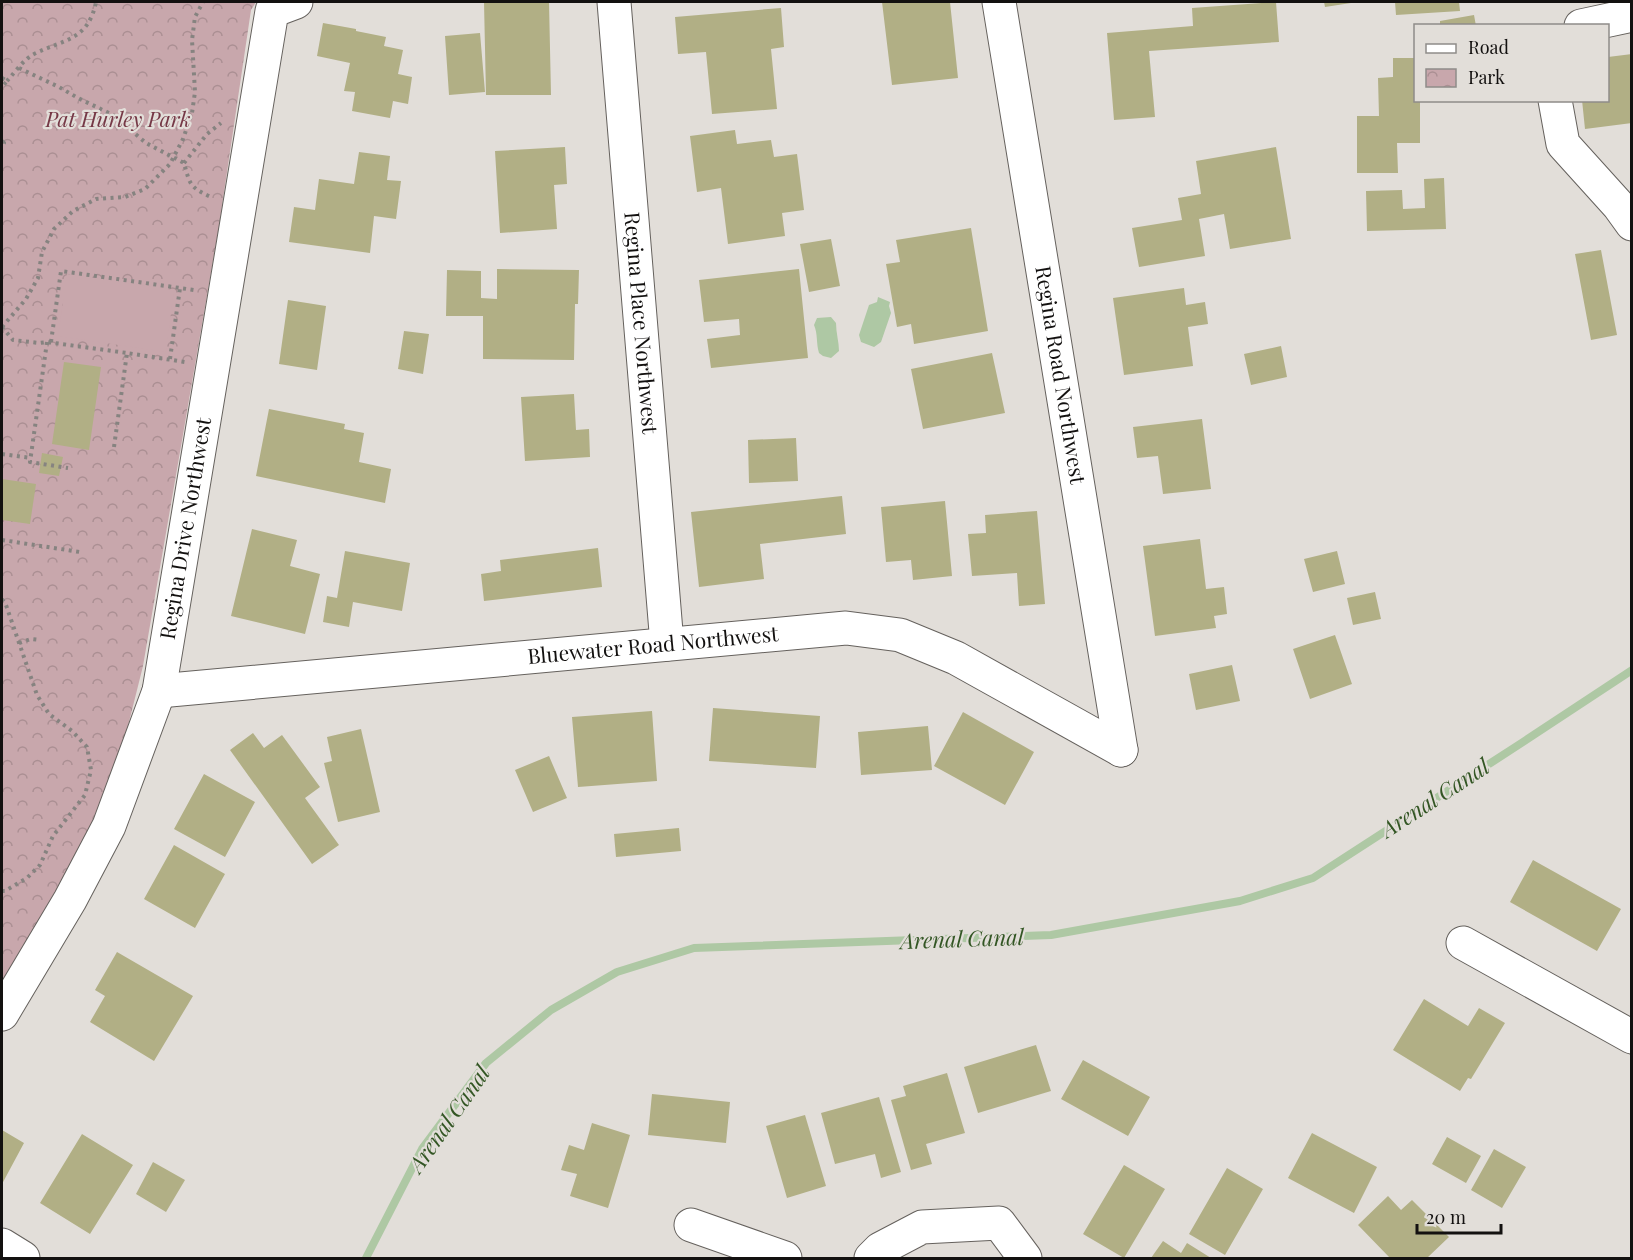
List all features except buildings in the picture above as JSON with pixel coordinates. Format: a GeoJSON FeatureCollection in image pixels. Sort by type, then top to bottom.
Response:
{"type":"FeatureCollection","features":[{"type":"Feature","properties":{"kind":"street","name":"Regina Place Northwest"},"geometry":{"type":"LineString","coordinates":[[614,2],[667,644]]}},
{"type":"Feature","properties":{"kind":"street","name":"Regina Road Northwest"},"geometry":{"type":"LineString","coordinates":[[999,2],[1121,750]]}},
{"type":"Feature","properties":{"kind":"street","name":"Regina Drive Northwest"},"geometry":{"type":"LineString","coordinates":[[2,1014],[70,900],[109,826],[159,691],[284,6]]}},
{"type":"Feature","properties":{"kind":"street"},"geometry":{"type":"LineString","coordinates":[[1590,24],[1632,15]]}},
{"type":"Feature","properties":{"kind":"street"},"geometry":{"type":"LineString","coordinates":[[1555,102],[1563,144],[1619,206],[1632,224]]}},
{"type":"Feature","properties":{"kind":"street","name":"Bluewater Road Northwest"},"geometry":{"type":"LineString","coordinates":[[159,691],[846,628],[900,635],[956,658],[1121,750]]}},
{"type":"Feature","properties":{"kind":"street"},"geometry":{"type":"LineString","coordinates":[[1463,943],[1632,1037]]}},
{"type":"Feature","properties":{"kind":"street"},"geometry":{"type":"LineString","coordinates":[[871,1258],[880,1249],[922,1227],[999,1223],[1025,1258]]}},
{"type":"Feature","properties":{"kind":"street"},"geometry":{"type":"LineString","coordinates":[[691,1225],[785,1258]]}},
{"type":"Feature","properties":{"kind":"street"},"geometry":{"type":"LineString","coordinates":[[2,1245],[23,1258]]}},
{"type":"Feature","properties":{"kind":"path"},"geometry":{"type":"LineString","coordinates":[[2,87],[32,55],[69,40],[84,29],[94,11],[96,2]]}},
{"type":"Feature","properties":{"kind":"path"},"geometry":{"type":"LineString","coordinates":[[186,362],[49,342],[13,340],[2,327],[26,299],[38,278],[42,252],[54,229],[73,211],[96,199],[125,197],[145,189],[170,164],[183,139],[192,113],[195,92],[192,40],[195,17],[203,2]]}},
{"type":"Feature","properties":{"kind":"path"},"geometry":{"type":"LineString","coordinates":[[19,68],[113,115],[146,143],[184,163]]}},
{"type":"Feature","properties":{"kind":"path"},"geometry":{"type":"LineString","coordinates":[[2,78],[7,81]]}},
{"type":"Feature","properties":{"kind":"path"},"geometry":{"type":"LineString","coordinates":[[184,163],[207,134],[221,123]]}},
{"type":"Feature","properties":{"kind":"path"},"geometry":{"type":"LineString","coordinates":[[184,163],[190,185],[211,197]]}},
{"type":"Feature","properties":{"kind":"path"},"geometry":{"type":"LineString","coordinates":[[68,468],[30,462],[61,271],[197,291]]}},
{"type":"Feature","properties":{"kind":"path"},"geometry":{"type":"LineString","coordinates":[[170,359],[180,288]]}},
{"type":"Feature","properties":{"kind":"path"},"geometry":{"type":"LineString","coordinates":[[114,447],[128,353]]}},
{"type":"Feature","properties":{"kind":"path"},"geometry":{"type":"LineString","coordinates":[[2,454],[31,458]]}},
{"type":"Feature","properties":{"kind":"path"},"geometry":{"type":"LineString","coordinates":[[2,540],[80,552]]}},
{"type":"Feature","properties":{"kind":"path"},"geometry":{"type":"LineString","coordinates":[[2,600],[6,605],[37,695],[49,714],[72,731],[87,747],[91,770],[85,795],[53,836],[40,865],[27,878],[2,891]]}},
{"type":"Feature","properties":{"kind":"path"},"geometry":{"type":"LineString","coordinates":[[19,643],[31,639],[40,640]]}},
{"type":"Feature","properties":{"kind":"green space","name":"Pat Hurley Park"},"geometry":{"type":"Polygon","coordinates":[[[2,2],[256,2],[251,10],[219,226],[143,666],[124,742],[77,863],[2,981],[2,2]]]}},
{"type":"Feature","properties":{"kind":"green space"},"geometry":{"type":"Polygon","coordinates":[[[67,274],[174,290],[166,352],[58,336],[67,274]]]}},
{"type":"Feature","properties":{"kind":"shaded area"},"geometry":{"type":"Polygon","coordinates":[[[878,297],[890,302],[891,313],[881,342],[874,347],[861,342],[859,335],[869,305],[877,302],[878,297]]]}},
{"type":"Feature","properties":{"kind":"shaded area"},"geometry":{"type":"Polygon","coordinates":[[[831,317],[836,323],[839,351],[831,358],[819,353],[814,325],[817,318],[831,317]]]}},
{"type":"Feature","properties":{"kind":"waterway","name":"Arenal Canal"},"geometry":{"type":"LineString","coordinates":[[366,1258],[422,1149],[486,1063],[551,1010],[617,972],[694,948],[1051,935],[1240,901],[1313,878],[1632,670]]}}]}
